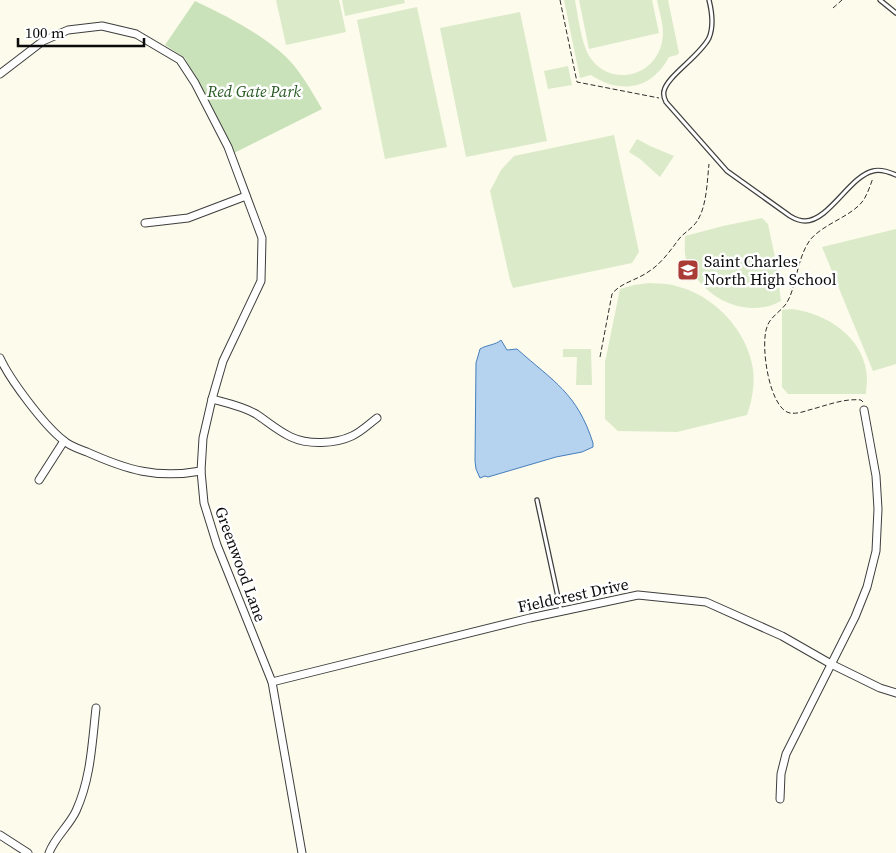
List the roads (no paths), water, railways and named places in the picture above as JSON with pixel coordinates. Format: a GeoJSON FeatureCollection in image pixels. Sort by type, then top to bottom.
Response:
{"type":"FeatureCollection","features":[{"type":"Feature","properties":{"kind":"street","name":"Greenwood Lane"},"geometry":{"type":"LineString","coordinates":[[0,74],[43,41],[68,30],[102,26],[136,34],[180,60],[195,83],[228,147],[262,238],[261,281],[223,360],[212,399],[203,438],[201,471],[204,502],[217,545],[272,682],[302,853]]}},
{"type":"Feature","properties":{"kind":"street"},"geometry":{"type":"LineString","coordinates":[[145,223],[188,218],[246,196]]}},
{"type":"Feature","properties":{"kind":"street"},"geometry":{"type":"LineString","coordinates":[[0,358],[16,385],[38,414],[64,441],[126,469],[157,474],[182,474],[201,471]]}},
{"type":"Feature","properties":{"kind":"street"},"geometry":{"type":"LineString","coordinates":[[212,399],[236,405],[255,414],[292,438],[310,442],[330,441],[352,436],[377,418]]}},
{"type":"Feature","properties":{"kind":"street"},"geometry":{"type":"LineString","coordinates":[[780,799],[781,774],[786,754],[867,587],[876,552],[878,509],[876,476],[864,410]]}},
{"type":"Feature","properties":{"kind":"street"},"geometry":{"type":"LineString","coordinates":[[39,480],[64,441]]}},
{"type":"Feature","properties":{"kind":"street","name":"Fieldcrest Drive"},"geometry":{"type":"LineString","coordinates":[[272,682],[638,595],[706,602],[782,636],[831,664],[880,688],[896,693]]}},
{"type":"Feature","properties":{"kind":"street"},"geometry":{"type":"LineString","coordinates":[[49,853],[52,843],[76,812],[89,776],[96,708]]}},
{"type":"Feature","properties":{"kind":"street"},"geometry":{"type":"LineString","coordinates":[[0,835],[28,853]]}},
{"type":"Feature","properties":{"kind":"lane"},"geometry":{"type":"LineString","coordinates":[[709,0],[712,19],[709,38],[695,57],[664,90],[665,99],[726,171],[790,216],[800,221],[808,222],[826,211],[861,177],[871,171],[876,170],[896,175]]}},
{"type":"Feature","properties":{"kind":"lane"},"geometry":{"type":"LineString","coordinates":[[880,0],[896,13]]}},
{"type":"Feature","properties":{"kind":"lane"},"geometry":{"type":"LineString","coordinates":[[537,500],[561,612]]}},
{"type":"Feature","properties":{"kind":"water"},"geometry":{"type":"Polygon","coordinates":[[[501,340],[507,350],[517,349],[553,380],[572,400],[587,426],[593,447],[582,452],[556,457],[480,478],[475,461],[476,363],[480,349],[501,340]]]}},
{"type":"Feature","properties":{"kind":"place","name":"Saint Charles North High School"},"geometry":{"type":"Point","coordinates":[688,270]}},
{"type":"Feature","properties":{"kind":"park label","name":"Red Gate Park"},"geometry":{"type":"Point","coordinates":[254,91]}}]}
